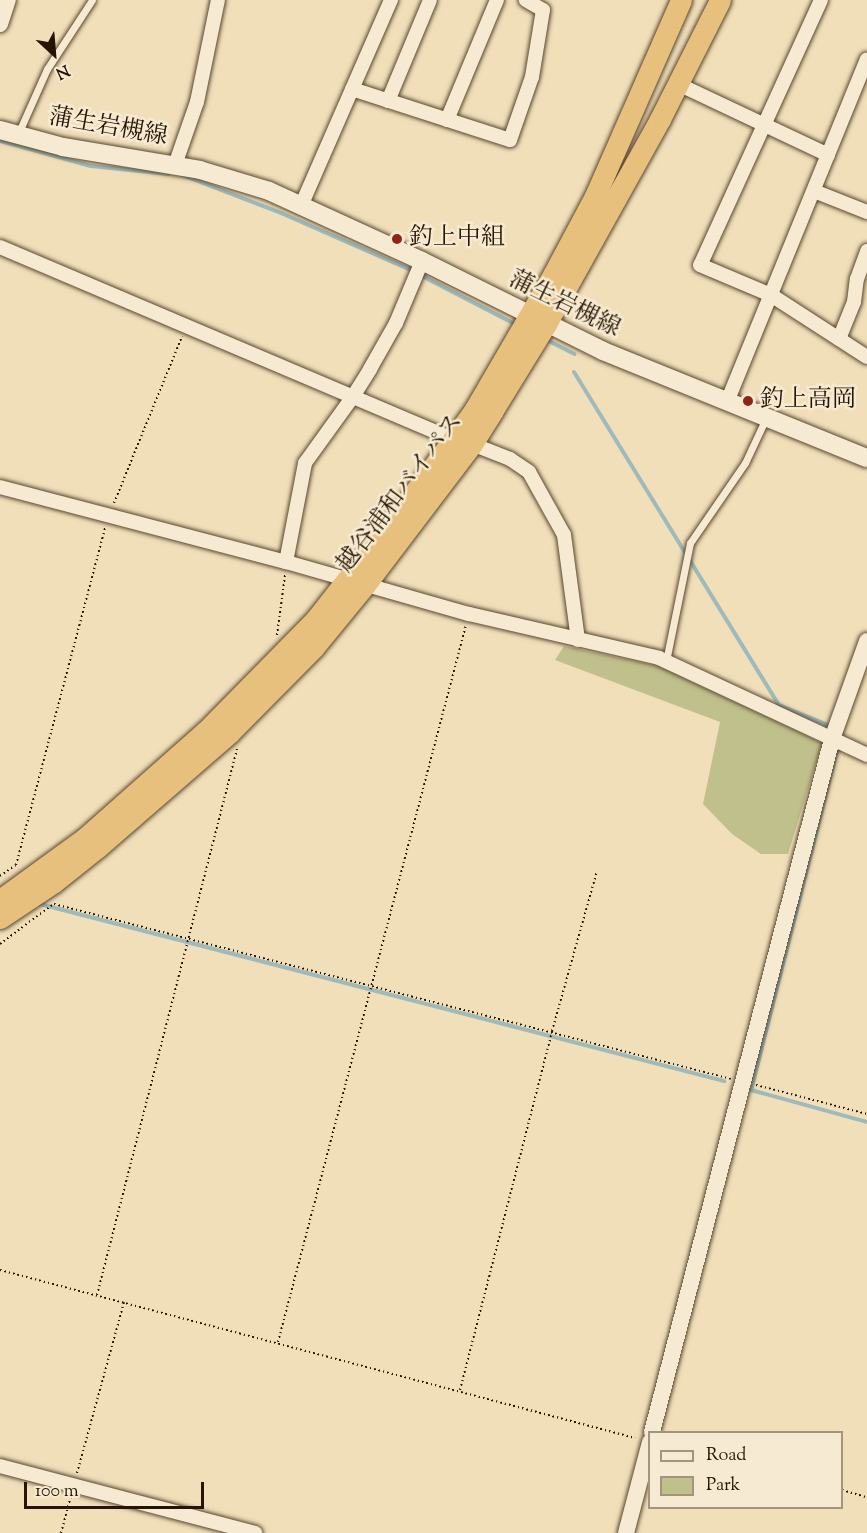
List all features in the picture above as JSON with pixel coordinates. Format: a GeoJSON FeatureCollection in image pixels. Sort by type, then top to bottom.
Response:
{"type":"FeatureCollection","features":[{"type":"Feature","properties":{"kind":"highway","name":"越谷浦和バイパス"},"geometry":{"type":"LineString","coordinates":[[538,320],[669,26],[683,0]]}},
{"type":"Feature","properties":{"kind":"highway","name":"越谷浦和バイパス"},"geometry":{"type":"LineString","coordinates":[[0,918],[54,882],[98,847],[229,734],[314,647],[356,583],[463,442],[475,409],[538,320],[678,84],[720,0]]}},
{"type":"Feature","properties":{"kind":"highway","name":"越谷浦和バイパス"},"geometry":{"type":"LineString","coordinates":[[0,900],[85,838],[159,775],[316,619],[356,583]]}},
{"type":"Feature","properties":{"kind":"main road","name":"蒲生岩槻線"},"geometry":{"type":"LineString","coordinates":[[0,130],[100,154],[176,165],[246,183],[422,261],[612,355],[867,458]]}},
{"type":"Feature","properties":{"kind":"street"},"geometry":{"type":"LineString","coordinates":[[0,24],[8,0]]}},
{"type":"Feature","properties":{"kind":"street"},"geometry":{"type":"LineString","coordinates":[[176,165],[197,102],[218,0]]}},
{"type":"Feature","properties":{"kind":"street"},"geometry":{"type":"LineString","coordinates":[[301,206],[391,0]]}},
{"type":"Feature","properties":{"kind":"street"},"geometry":{"type":"LineString","coordinates":[[388,101],[430,0]]}},
{"type":"Feature","properties":{"kind":"street"},"geometry":{"type":"LineString","coordinates":[[447,120],[497,0]]}},
{"type":"Feature","properties":{"kind":"street"},"geometry":{"type":"LineString","coordinates":[[352,89],[510,140],[532,77],[545,8],[526,0]]}},
{"type":"Feature","properties":{"kind":"street"},"geometry":{"type":"LineString","coordinates":[[821,0],[700,265],[771,295],[867,357]]}},
{"type":"Feature","properties":{"kind":"street"},"geometry":{"type":"LineString","coordinates":[[727,402],[828,155],[862,83],[867,59]]}},
{"type":"Feature","properties":{"kind":"street"},"geometry":{"type":"LineString","coordinates":[[678,84],[828,155]]}},
{"type":"Feature","properties":{"kind":"street"},"geometry":{"type":"LineString","coordinates":[[814,191],[867,212]]}},
{"type":"Feature","properties":{"kind":"street"},"geometry":{"type":"LineString","coordinates":[[0,247],[463,442],[510,459],[529,472],[564,535],[578,640]]}},
{"type":"Feature","properties":{"kind":"street"},"geometry":{"type":"LineString","coordinates":[[839,339],[861,304],[857,279],[867,250]]}},
{"type":"Feature","properties":{"kind":"street"},"geometry":{"type":"LineString","coordinates":[[286,562],[305,463],[354,395],[396,323],[422,261]]}},
{"type":"Feature","properties":{"kind":"street"},"geometry":{"type":"LineString","coordinates":[[0,487],[286,562],[469,614],[666,661],[867,755]]}},
{"type":"Feature","properties":{"kind":"street"},"geometry":{"type":"LineString","coordinates":[[626,1533],[646,1438],[743,1082],[832,739],[867,641]]}},
{"type":"Feature","properties":{"kind":"street"},"geometry":{"type":"LineString","coordinates":[[0,1466],[255,1533]]}},
{"type":"Feature","properties":{"kind":"lane"},"geometry":{"type":"LineString","coordinates":[[18,135],[47,69],[92,0]]}},
{"type":"Feature","properties":{"kind":"lane"},"geometry":{"type":"LineString","coordinates":[[666,661],[690,543],[745,463],[766,418]]}},
{"type":"Feature","properties":{"kind":"path"},"geometry":{"type":"LineString","coordinates":[[0,876],[16,865],[108,517],[187,325]]}},
{"type":"Feature","properties":{"kind":"path"},"geometry":{"type":"LineString","coordinates":[[274,662],[286,562]]}},
{"type":"Feature","properties":{"kind":"path"},"geometry":{"type":"LineString","coordinates":[[278,1342],[469,614]]}},
{"type":"Feature","properties":{"kind":"path"},"geometry":{"type":"LineString","coordinates":[[97,1295],[238,752],[229,734]]}},
{"type":"Feature","properties":{"kind":"path"},"geometry":{"type":"LineString","coordinates":[[460,1391],[552,1030],[597,870]]}},
{"type":"Feature","properties":{"kind":"path"},"geometry":{"type":"LineString","coordinates":[[29,922],[54,904],[552,1030],[867,1114]]}},
{"type":"Feature","properties":{"kind":"path"},"geometry":{"type":"LineString","coordinates":[[0,1270],[646,1438]]}},
{"type":"Feature","properties":{"kind":"path"},"geometry":{"type":"LineString","coordinates":[[61,1533],[124,1302]]}},
{"type":"Feature","properties":{"kind":"path"},"geometry":{"type":"LineString","coordinates":[[843,1490],[867,1497]]}},
{"type":"Feature","properties":{"kind":"green space"},"geometry":{"type":"Polygon","coordinates":[[[564,646],[658,666],[822,743],[788,854],[761,854],[732,834],[703,804],[720,722],[555,660],[564,646]]]}},
{"type":"Feature","properties":{"kind":"waterway"},"geometry":{"type":"LineString","coordinates":[[0,141],[91,166],[169,174]]}},
{"type":"Feature","properties":{"kind":"waterway"},"geometry":{"type":"LineString","coordinates":[[182,175],[281,213],[413,271]]}},
{"type":"Feature","properties":{"kind":"waterway"},"geometry":{"type":"LineString","coordinates":[[420,275],[517,325]]}},
{"type":"Feature","properties":{"kind":"waterway"},"geometry":{"type":"LineString","coordinates":[[545,339],[574,354]]}},
{"type":"Feature","properties":{"kind":"waterway"},"geometry":{"type":"LineString","coordinates":[[574,372],[779,705],[833,727]]}},
{"type":"Feature","properties":{"kind":"waterway"},"geometry":{"type":"LineString","coordinates":[[842,731],[751,1090],[867,1122]]}},
{"type":"Feature","properties":{"kind":"waterway"},"geometry":{"type":"LineString","coordinates":[[36,903],[724,1081]]}},
{"type":"Feature","properties":{"kind":"place","name":"釣上中組"},"geometry":{"type":"Point","coordinates":[397,239]}},
{"type":"Feature","properties":{"kind":"place","name":"釣上高岡"},"geometry":{"type":"Point","coordinates":[748,401]}}]}
